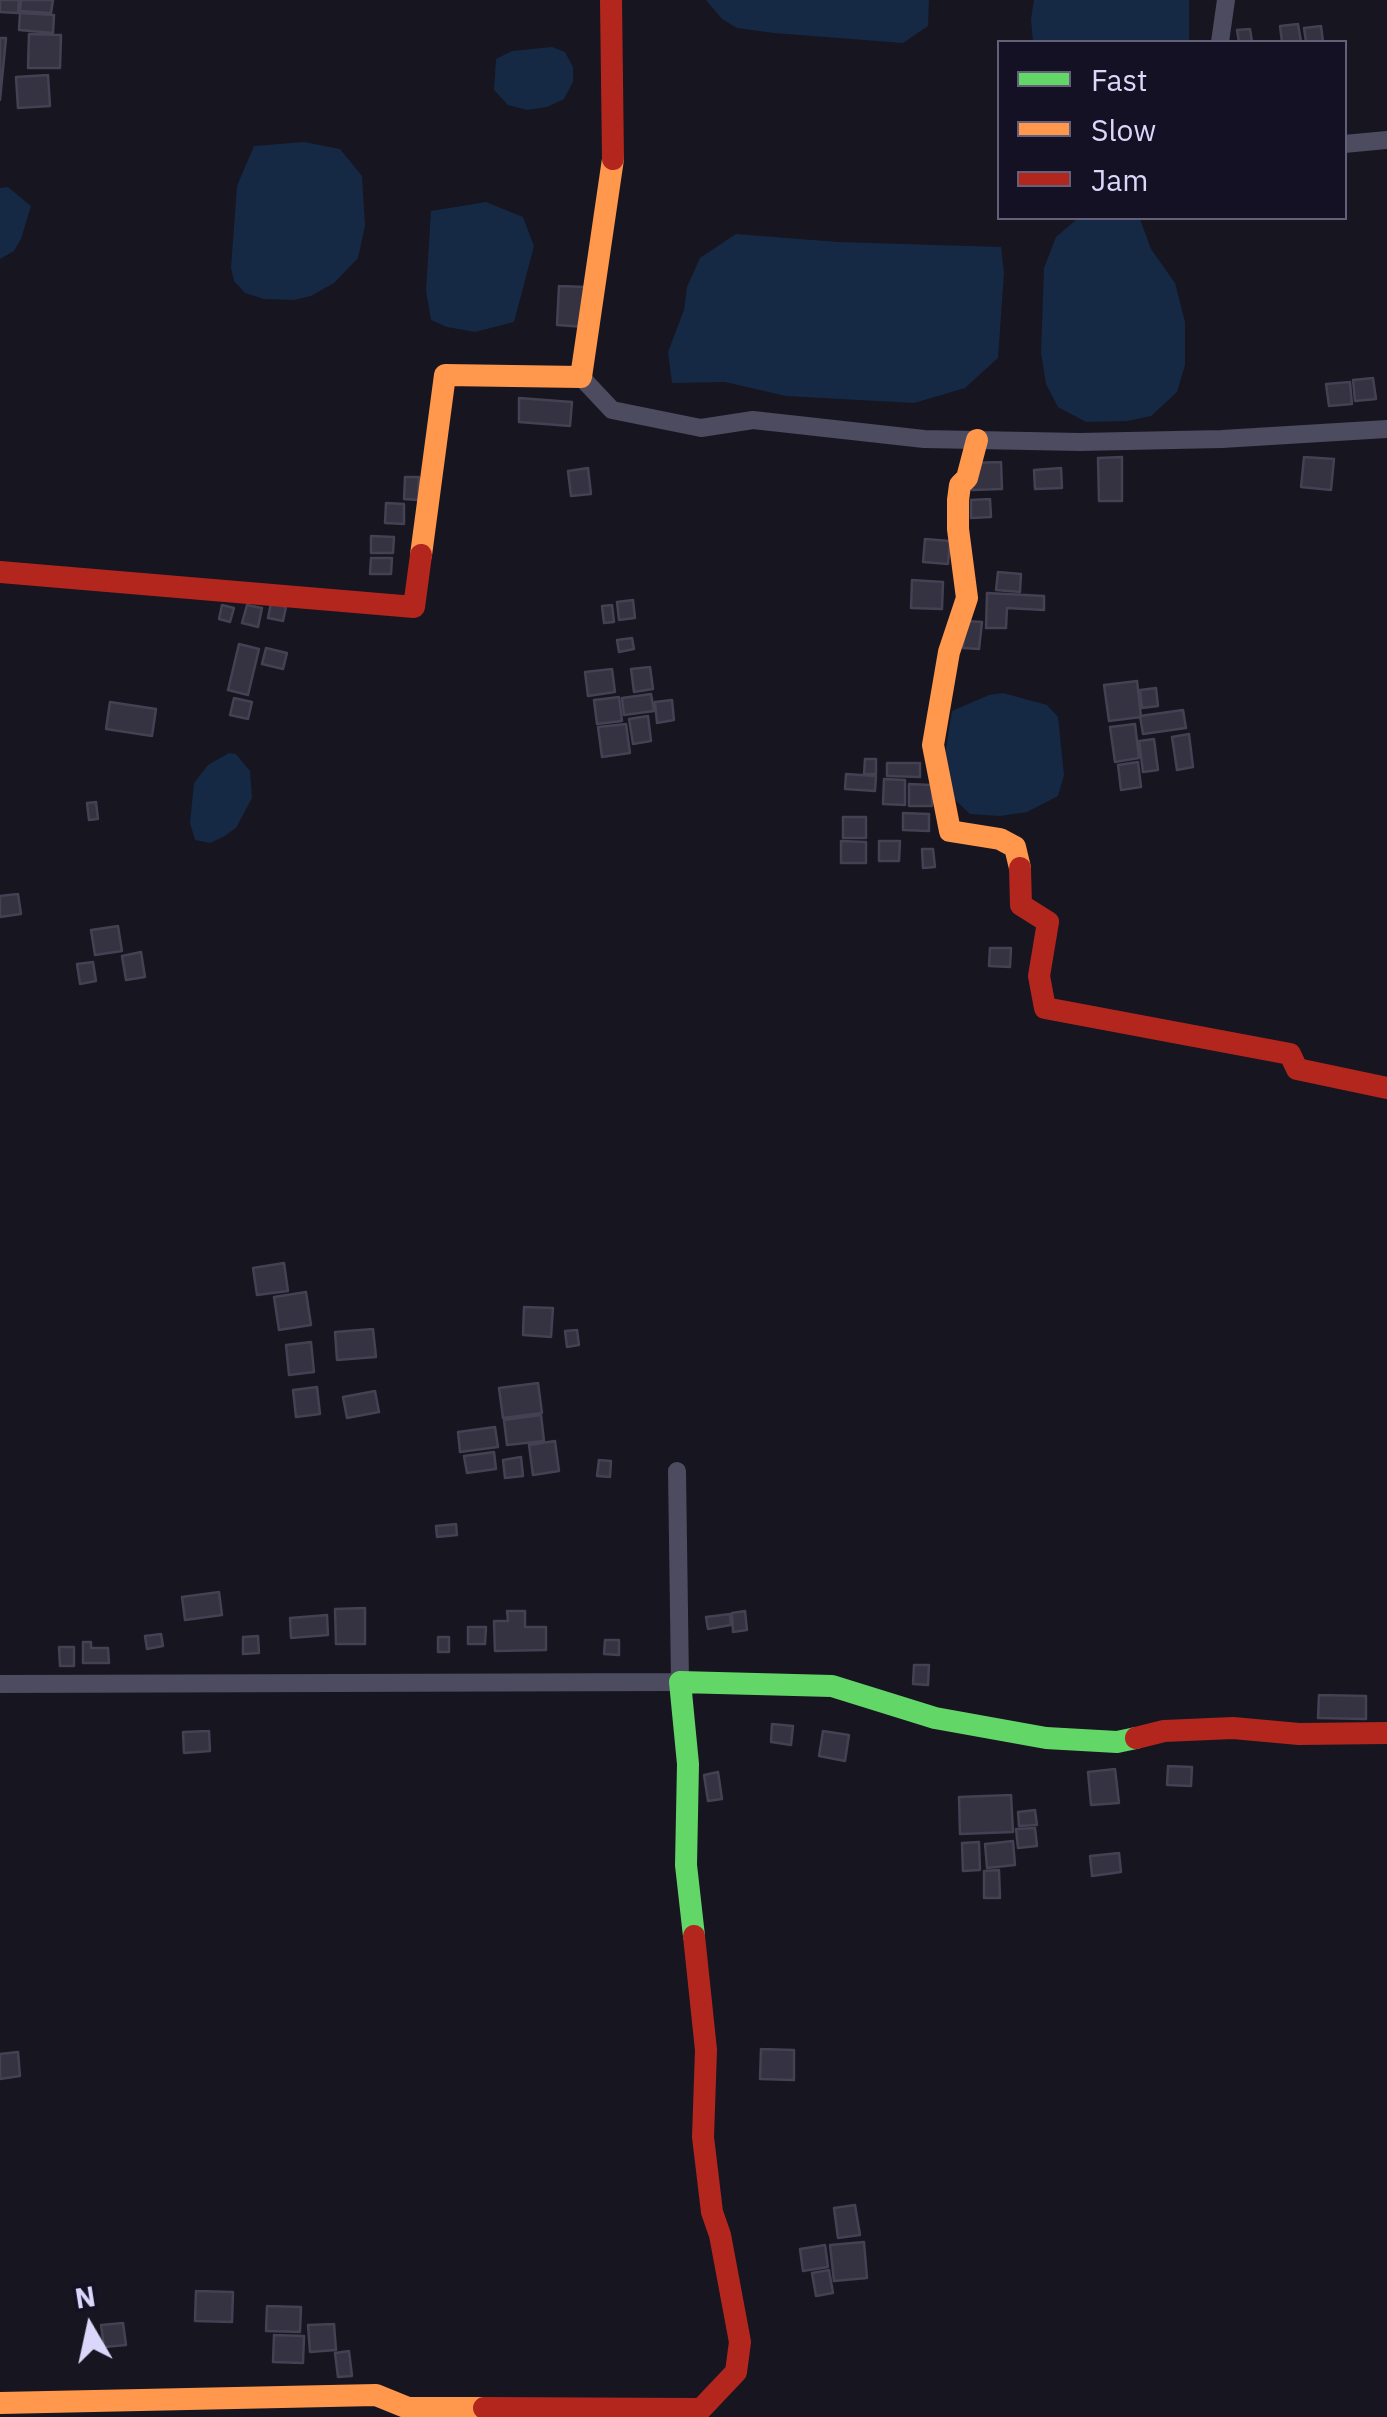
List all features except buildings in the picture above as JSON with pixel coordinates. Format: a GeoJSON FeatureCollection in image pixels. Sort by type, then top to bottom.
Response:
{"type":"FeatureCollection","features":[{"type":"Feature","properties":{"kind":"street"},"geometry":{"type":"LineString","coordinates":[[581,377],[615,146],[611,0]]}},
{"type":"Feature","properties":{"kind":"street"},"geometry":{"type":"LineString","coordinates":[[1220,40],[1226,0]]}},
{"type":"Feature","properties":{"kind":"street"},"geometry":{"type":"LineString","coordinates":[[1347,144],[1387,140]]}},
{"type":"Feature","properties":{"kind":"street"},"geometry":{"type":"LineString","coordinates":[[0,572],[414,607],[445,375],[581,377],[612,410],[700,428],[753,420],[976,440],[1204,439],[1387,430]]}},
{"type":"Feature","properties":{"kind":"street"},"geometry":{"type":"LineString","coordinates":[[976,440],[958,500],[967,598],[949,652],[934,744],[950,830],[1000,839],[1015,847],[1022,876],[1021,906],[1048,922],[1039,976],[1045,1008],[1290,1054],[1297,1070],[1387,1088]]}},
{"type":"Feature","properties":{"kind":"street"},"geometry":{"type":"LineString","coordinates":[[0,2403],[268,2406],[376,2395],[408,2408],[701,2413],[736,2372],[740,2342],[712,2212],[702,2137],[706,2050],[686,1865],[688,1764],[680,1682],[677,1471]]}},
{"type":"Feature","properties":{"kind":"street"},"geometry":{"type":"LineString","coordinates":[[0,1684],[680,1682],[832,1686],[935,1718],[1046,1738],[1118,1742],[1164,1731],[1233,1728],[1299,1734],[1387,1733]]}},
{"type":"Feature","properties":{"kind":"water"},"geometry":{"type":"Polygon","coordinates":[[[706,0],[929,0],[928,26],[903,43],[774,33],[737,28],[722,19],[706,0]]]}},
{"type":"Feature","properties":{"kind":"water"},"geometry":{"type":"Polygon","coordinates":[[[1034,0],[1189,0],[1189,40],[1033,40],[1034,0]]]}},
{"type":"Feature","properties":{"kind":"water"},"geometry":{"type":"Polygon","coordinates":[[[552,47],[565,52],[573,67],[573,82],[564,99],[527,110],[508,105],[494,90],[496,59],[512,51],[552,47]]]}},
{"type":"Feature","properties":{"kind":"water"},"geometry":{"type":"Polygon","coordinates":[[[304,142],[340,149],[362,176],[365,226],[358,258],[334,283],[311,296],[264,299],[245,293],[234,281],[231,268],[237,186],[254,146],[304,142]]]}},
{"type":"Feature","properties":{"kind":"water"},"geometry":{"type":"Polygon","coordinates":[[[8,187],[31,206],[14,251],[0,259],[0,188],[8,187]]]}},
{"type":"Feature","properties":{"kind":"water"},"geometry":{"type":"Polygon","coordinates":[[[486,202],[523,217],[534,246],[514,322],[475,332],[447,327],[431,320],[426,291],[431,211],[486,202]]]}},
{"type":"Feature","properties":{"kind":"water"},"geometry":{"type":"Polygon","coordinates":[[[1076,220],[1140,220],[1151,249],[1175,283],[1185,322],[1185,365],[1177,392],[1151,416],[1086,422],[1058,407],[1046,384],[1041,353],[1044,268],[1056,237],[1076,220]]]}},
{"type":"Feature","properties":{"kind":"water"},"geometry":{"type":"Polygon","coordinates":[[[736,234],[1001,247],[1004,273],[998,358],[965,388],[914,403],[786,396],[725,382],[672,383],[668,352],[684,310],[687,287],[700,258],[736,234]]]}},
{"type":"Feature","properties":{"kind":"water"},"geometry":{"type":"Polygon","coordinates":[[[1003,693],[1047,705],[1058,717],[1064,775],[1058,796],[1027,812],[1000,816],[970,814],[950,795],[944,761],[952,711],[1003,693]]]}},
{"type":"Feature","properties":{"kind":"water"},"geometry":{"type":"Polygon","coordinates":[[[229,753],[236,754],[250,771],[252,798],[236,828],[210,843],[195,840],[190,823],[194,783],[208,765],[229,753]]]}},
{"type":"Feature","properties":{"kind":"traffic: fast"},"geometry":{"type":"LineString","coordinates":[[694,1936],[686,1865],[688,1764],[680,1682],[832,1686],[935,1718],[1046,1738],[1117,1742],[1136,1738]]}},
{"type":"Feature","properties":{"kind":"traffic: slow"},"geometry":{"type":"LineString","coordinates":[[421,555],[445,375],[581,377],[613,159]]}},
{"type":"Feature","properties":{"kind":"traffic: slow"},"geometry":{"type":"LineString","coordinates":[[977,440],[958,500],[967,598],[949,652],[933,745],[950,831],[1000,839],[1015,847],[1020,868]]}},
{"type":"Feature","properties":{"kind":"traffic: slow"},"geometry":{"type":"LineString","coordinates":[[0,2403],[376,2395],[408,2408],[484,2408]]}},
{"type":"Feature","properties":{"kind":"traffic: jam"},"geometry":{"type":"LineString","coordinates":[[611,0],[613,159]]}},
{"type":"Feature","properties":{"kind":"traffic: jam"},"geometry":{"type":"LineString","coordinates":[[0,572],[414,607],[421,555]]}},
{"type":"Feature","properties":{"kind":"traffic: jam"},"geometry":{"type":"LineString","coordinates":[[1020,868],[1021,905],[1048,922],[1039,976],[1045,1008],[1290,1054],[1297,1069],[1387,1088]]}},
{"type":"Feature","properties":{"kind":"traffic: jam"},"geometry":{"type":"LineString","coordinates":[[1136,1738],[1164,1731],[1233,1728],[1299,1734],[1387,1733]]}},
{"type":"Feature","properties":{"kind":"traffic: jam"},"geometry":{"type":"LineString","coordinates":[[484,2408],[701,2409],[736,2372],[740,2342],[712,2212],[703,2137],[706,2050],[694,1936]]}}]}
